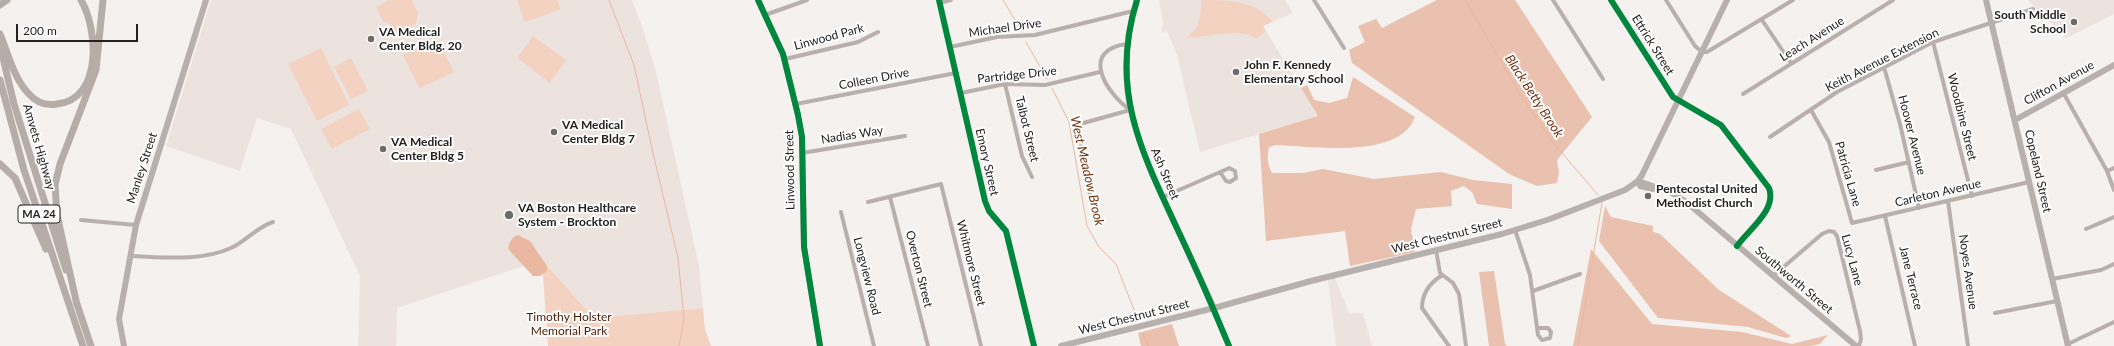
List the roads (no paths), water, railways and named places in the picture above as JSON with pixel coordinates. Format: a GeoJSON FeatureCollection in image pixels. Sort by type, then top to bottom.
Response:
{"type":"FeatureCollection","features":[{"type":"Feature","properties":{"kind":"highway"},"geometry":{"type":"LineString","coordinates":[[0,5],[7,0]]}},
{"type":"Feature","properties":{"kind":"highway"},"geometry":{"type":"LineString","coordinates":[[0,34],[21,83],[30,95],[46,104],[67,102],[77,96],[84,86],[92,62],[92,30],[89,17],[81,0]]}},
{"type":"Feature","properties":{"kind":"highway"},"geometry":{"type":"LineString","coordinates":[[77,305],[57,215],[55,185],[60,164],[96,70],[103,0]]}},
{"type":"Feature","properties":{"kind":"highway","name":"Amvets Highway"},"geometry":{"type":"LineString","coordinates":[[0,45],[14,104],[44,205],[91,346]]}},
{"type":"Feature","properties":{"kind":"highway","name":"Amvets Highway"},"geometry":{"type":"LineString","coordinates":[[0,80],[24,170],[83,346]]}},
{"type":"Feature","properties":{"kind":"highway"},"geometry":{"type":"LineString","coordinates":[[0,164],[15,178],[68,302]]}},
{"type":"Feature","properties":{"kind":"main road","name":"Manley Street"},"geometry":{"type":"LineString","coordinates":[[124,346],[119,322],[136,225],[206,0]]}},
{"type":"Feature","properties":{"kind":"main road","name":"Linwood Street"},"geometry":{"type":"LineString","coordinates":[[758,0],[784,59],[796,104],[800,126],[804,247],[820,346]]}},
{"type":"Feature","properties":{"kind":"main road","name":"Ash Street"},"geometry":{"type":"LineString","coordinates":[[1136,0],[1127,44],[1125,75],[1130,110],[1143,150],[1214,308]]}},
{"type":"Feature","properties":{"kind":"main road"},"geometry":{"type":"LineString","coordinates":[[1638,181],[1727,0]]}},
{"type":"Feature","properties":{"kind":"main road","name":"Copeland Street"},"geometry":{"type":"LineString","coordinates":[[1986,0],[2068,345]]}},
{"type":"Feature","properties":{"kind":"main road","name":"Clifton Avenue"},"geometry":{"type":"LineString","coordinates":[[2015,120],[2114,65]]}},
{"type":"Feature","properties":{"kind":"main road","name":"Southworth Street"},"geometry":{"type":"LineString","coordinates":[[1638,181],[1660,189],[1685,201],[1856,346]]}},
{"type":"Feature","properties":{"kind":"main road","name":"West Chestnut Street"},"geometry":{"type":"LineString","coordinates":[[1061,346],[1087,343],[1311,281],[1515,230],[1620,192],[1638,181]]}},
{"type":"Feature","properties":{"kind":"street"},"geometry":{"type":"LineString","coordinates":[[765,15],[807,0]]}},
{"type":"Feature","properties":{"kind":"street"},"geometry":{"type":"LineString","coordinates":[[939,1],[951,0]]}},
{"type":"Feature","properties":{"kind":"street"},"geometry":{"type":"LineString","coordinates":[[1314,0],[1344,48]]}},
{"type":"Feature","properties":{"kind":"street"},"geometry":{"type":"LineString","coordinates":[[1553,0],[1603,79]]}},
{"type":"Feature","properties":{"kind":"street","name":"Ettrick Street"},"geometry":{"type":"LineString","coordinates":[[1611,0],[1677,101]]}},
{"type":"Feature","properties":{"kind":"street"},"geometry":{"type":"LineString","coordinates":[[1666,0],[1695,46],[1702,52],[1712,51],[1793,0]]}},
{"type":"Feature","properties":{"kind":"street","name":"Leach Avenue"},"geometry":{"type":"LineString","coordinates":[[1743,94],[1893,0]]}},
{"type":"Feature","properties":{"kind":"street","name":"Emory Street"},"geometry":{"type":"LineString","coordinates":[[939,1],[985,202],[989,211],[1006,231],[1034,346]]}},
{"type":"Feature","properties":{"kind":"street","name":"Keith Avenue Extension"},"geometry":{"type":"LineString","coordinates":[[1770,137],[1837,92],[1933,42],[2033,9]]}},
{"type":"Feature","properties":{"kind":"street","name":"Michael Drive"},"geometry":{"type":"LineString","coordinates":[[950,47],[997,37],[1035,35],[1133,11]]}},
{"type":"Feature","properties":{"kind":"street"},"geometry":{"type":"LineString","coordinates":[[1762,20],[1791,63]]}},
{"type":"Feature","properties":{"kind":"street","name":"Linwood Park"},"geometry":{"type":"LineString","coordinates":[[784,59],[858,42],[878,32]]}},
{"type":"Feature","properties":{"kind":"street","name":"Woodbine Street"},"geometry":{"type":"LineString","coordinates":[[1933,42],[1972,196]]}},
{"type":"Feature","properties":{"kind":"street"},"geometry":{"type":"LineString","coordinates":[[1127,44],[1114,47],[1105,54],[1100,62],[1100,72],[1116,98],[1130,110]]}},
{"type":"Feature","properties":{"kind":"street","name":"Hoover Avenue"},"geometry":{"type":"LineString","coordinates":[[1884,67],[1920,208]]}},
{"type":"Feature","properties":{"kind":"street","name":"Partridge Drive"},"geometry":{"type":"LineString","coordinates":[[961,93],[1005,84],[1045,85],[1100,72]]}},
{"type":"Feature","properties":{"kind":"street","name":"Colleen Drive"},"geometry":{"type":"LineString","coordinates":[[796,104],[956,73]]}},
{"type":"Feature","properties":{"kind":"street","name":"Talbot Street"},"geometry":{"type":"LineString","coordinates":[[1005,84],[1022,156],[1032,177]]}},
{"type":"Feature","properties":{"kind":"street"},"geometry":{"type":"LineString","coordinates":[[2064,94],[2107,171],[2114,190]]}},
{"type":"Feature","properties":{"kind":"street"},"geometry":{"type":"LineString","coordinates":[[1677,101],[1720,125],[1769,188],[1771,198],[1768,208],[1737,246]]}},
{"type":"Feature","properties":{"kind":"street"},"geometry":{"type":"LineString","coordinates":[[1095,210],[1091,201],[1078,126],[1080,124],[1130,110]]}},
{"type":"Feature","properties":{"kind":"street","name":"Patricia Lane"},"geometry":{"type":"LineString","coordinates":[[1811,110],[1829,142],[1852,223]]}},
{"type":"Feature","properties":{"kind":"street","name":"Nadias Way"},"geometry":{"type":"LineString","coordinates":[[802,153],[905,136]]}},
{"type":"Feature","properties":{"kind":"street"},"geometry":{"type":"LineString","coordinates":[[1876,170],[1909,162]]}},
{"type":"Feature","properties":{"kind":"street"},"geometry":{"type":"LineString","coordinates":[[2107,171],[2114,168]]}},
{"type":"Feature","properties":{"kind":"street"},"geometry":{"type":"LineString","coordinates":[[1163,197],[1220,172]]}},
{"type":"Feature","properties":{"kind":"street","name":"Carleton Avenue"},"geometry":{"type":"LineString","coordinates":[[1852,223],[2029,182]]}},
{"type":"Feature","properties":{"kind":"street","name":"Whitmore Street"},"geometry":{"type":"LineString","coordinates":[[890,197],[941,184],[981,346]]}},
{"type":"Feature","properties":{"kind":"street"},"geometry":{"type":"LineString","coordinates":[[868,202],[890,197]]}},
{"type":"Feature","properties":{"kind":"street","name":"Overton Street"},"geometry":{"type":"LineString","coordinates":[[890,197],[928,346]]}},
{"type":"Feature","properties":{"kind":"street","name":"Noyes Avenue"},"geometry":{"type":"LineString","coordinates":[[1948,201],[1968,346]]}},
{"type":"Feature","properties":{"kind":"street","name":"Longview Road"},"geometry":{"type":"LineString","coordinates":[[841,212],[874,346]]}},
{"type":"Feature","properties":{"kind":"street","name":"Jane Terrace"},"geometry":{"type":"LineString","coordinates":[[1885,216],[1912,327],[1915,346]]}},
{"type":"Feature","properties":{"kind":"street"},"geometry":{"type":"LineString","coordinates":[[2086,229],[2114,217]]}},
{"type":"Feature","properties":{"kind":"street"},"geometry":{"type":"LineString","coordinates":[[81,220],[136,225]]}},
{"type":"Feature","properties":{"kind":"street"},"geometry":{"type":"LineString","coordinates":[[130,256],[185,257],[218,252],[235,246],[261,228],[273,222]]}},
{"type":"Feature","properties":{"kind":"street"},"geometry":{"type":"LineString","coordinates":[[1515,230],[1530,275],[1537,328]]}},
{"type":"Feature","properties":{"kind":"street","name":"Lucy Lane"},"geometry":{"type":"LineString","coordinates":[[1773,276],[1822,234],[1829,231],[1834,232],[1837,236],[1860,331],[1861,339],[1859,346]]}},
{"type":"Feature","properties":{"kind":"street"},"geometry":{"type":"LineString","coordinates":[[1436,250],[1441,276],[1453,284],[1459,294],[1466,346]]}},
{"type":"Feature","properties":{"kind":"street"},"geometry":{"type":"LineString","coordinates":[[2052,279],[2100,270],[2114,264]]}},
{"type":"Feature","properties":{"kind":"street"},"geometry":{"type":"LineString","coordinates":[[1533,291],[1580,274]]}},
{"type":"Feature","properties":{"kind":"street"},"geometry":{"type":"LineString","coordinates":[[1441,276],[1428,287],[1422,308],[1449,346]]}},
{"type":"Feature","properties":{"kind":"street"},"geometry":{"type":"LineString","coordinates":[[1995,313],[2057,301]]}},
{"type":"Feature","properties":{"kind":"street","name":"Ash Street"},"geometry":{"type":"LineString","coordinates":[[1214,308],[1229,346]]}},
{"type":"Feature","properties":{"kind":"street"},"geometry":{"type":"LineString","coordinates":[[2068,345],[2114,322]]}},
{"type":"Feature","properties":{"kind":"waterway"},"geometry":{"type":"LineString","coordinates":[[609,0],[634,65],[678,258],[684,319],[679,346]]}},
{"type":"Feature","properties":{"kind":"waterway","name":"West Meadow Brook"},"geometry":{"type":"LineString","coordinates":[[1003,0],[1022,32]]}},
{"type":"Feature","properties":{"kind":"waterway","name":"Black Betty Brook"},"geometry":{"type":"LineString","coordinates":[[1465,0],[1518,91],[1551,140],[1598,195]]}},
{"type":"Feature","properties":{"kind":"waterway","name":"West Meadow Brook"},"geometry":{"type":"LineString","coordinates":[[1026,42],[1047,79]]}},
{"type":"Feature","properties":{"kind":"waterway","name":"West Meadow Brook"},"geometry":{"type":"LineString","coordinates":[[1052,88],[1069,122],[1087,226],[1099,247],[1116,264],[1138,320]]}},
{"type":"Feature","properties":{"kind":"waterway","name":"Black Betty Brook"},"geometry":{"type":"LineString","coordinates":[[1578,346],[1602,203]]}},
{"type":"Feature","properties":{"kind":"waterway","name":"West Meadow Brook"},"geometry":{"type":"LineString","coordinates":[[1143,333],[1148,346]]}},
{"type":"Feature","properties":{"kind":"place","name":"South Middle School"},"geometry":{"type":"Point","coordinates":[2074,22]}},
{"type":"Feature","properties":{"kind":"place","name":"VA Medical Center Bldg. 20"},"geometry":{"type":"Point","coordinates":[371,39]}},
{"type":"Feature","properties":{"kind":"place","name":"John F. Kennedy Elementary School"},"geometry":{"type":"Point","coordinates":[1236,72]}},
{"type":"Feature","properties":{"kind":"place","name":"VA Medical Center Bldg 7"},"geometry":{"type":"Point","coordinates":[554,132]}},
{"type":"Feature","properties":{"kind":"place","name":"VA Medical Center Bldg 5"},"geometry":{"type":"Point","coordinates":[383,149]}},
{"type":"Feature","properties":{"kind":"place","name":"Pentecostal United Methodist Church"},"geometry":{"type":"Point","coordinates":[1648,196]}},
{"type":"Feature","properties":{"kind":"place","name":"VA Boston Healthcare System - Brockton"},"geometry":{"type":"Point","coordinates":[509,215]}},
{"type":"Feature","properties":{"kind":"park label","name":"Timothy Holster Memorial Park"},"geometry":{"type":"Point","coordinates":[569,324]}}]}
